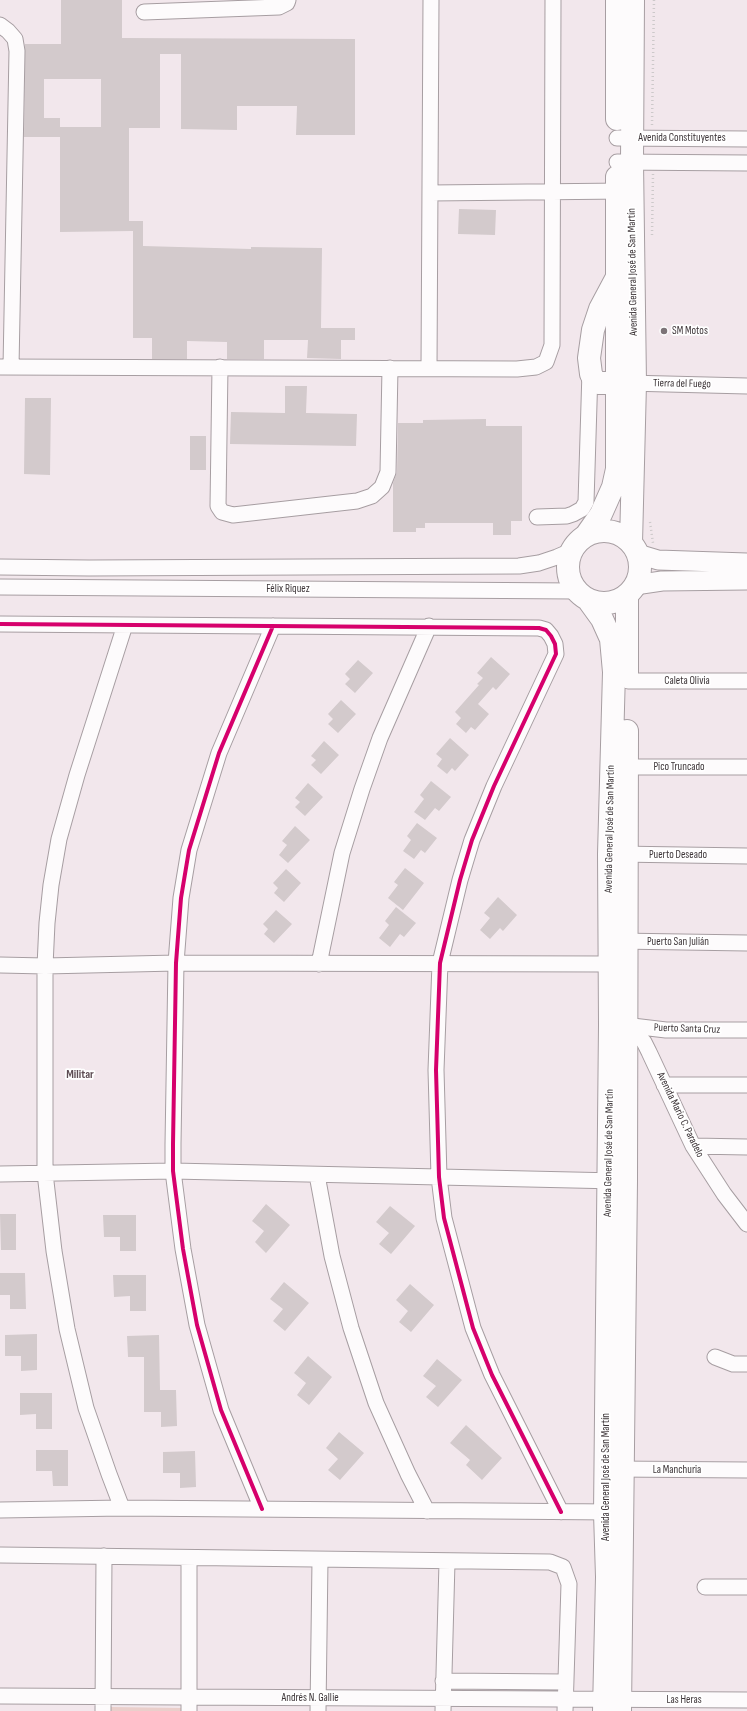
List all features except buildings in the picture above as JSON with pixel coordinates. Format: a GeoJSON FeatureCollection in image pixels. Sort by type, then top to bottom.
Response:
{"type":"FeatureCollection","features":[{"type":"Feature","properties":{"kind":"highway","name":"Avenida General José de San Martín"},"geometry":{"type":"LineString","coordinates":[[617,0],[624,138],[625,191],[606,382],[635,549],[640,564],[639,575],[631,590],[628,681],[619,766]]}},
{"type":"Feature","properties":{"kind":"highway","name":"Avenida General José de San Martín"},"geometry":{"type":"LineString","coordinates":[[624,138],[633,0]]}},
{"type":"Feature","properties":{"kind":"highway","name":"Avenida General José de San Martín"},"geometry":{"type":"LineString","coordinates":[[612,1705],[607,1577],[614,1512],[615,1469],[619,766],[611,639],[602,619],[582,596],[567,574],[567,562],[571,551],[577,542],[587,534],[601,514],[613,487],[617,470],[606,382],[625,191]]}},
{"type":"Feature","properties":{"kind":"highway"},"geometry":{"type":"LineString","coordinates":[[606,382],[589,347],[600,309],[617,276]]}},
{"type":"Feature","properties":{"kind":"highway"},"geometry":{"type":"LineString","coordinates":[[587,534],[598,531],[611,531],[622,536],[635,549]]}},
{"type":"Feature","properties":{"kind":"highway"},"geometry":{"type":"LineString","coordinates":[[582,596],[598,603],[608,603],[618,601],[631,590]]}},
{"type":"Feature","properties":{"kind":"highway","name":"Avenida General José de San Martín"},"geometry":{"type":"LineString","coordinates":[[618,941],[609,964],[610,992],[618,1025]]}},
{"type":"Feature","properties":{"kind":"main road"},"geometry":{"type":"LineString","coordinates":[[635,549],[658,560],[747,563]]}},
{"type":"Feature","properties":{"kind":"main road"},"geometry":{"type":"LineString","coordinates":[[631,590],[662,581],[747,580]]}},
{"type":"Feature","properties":{"kind":"street"},"geometry":{"type":"LineString","coordinates":[[144,12],[279,7],[287,3],[288,0]]}},
{"type":"Feature","properties":{"kind":"street"},"geometry":{"type":"LineString","coordinates":[[430,368],[431,0]]}},
{"type":"Feature","properties":{"kind":"street"},"geometry":{"type":"LineString","coordinates":[[0,25],[15,39],[17,52],[7,231],[6,367],[517,369],[536,368],[546,362],[552,345],[554,192],[553,0]]}},
{"type":"Feature","properties":{"kind":"street","name":"Avenida Constituyentes"},"geometry":{"type":"LineString","coordinates":[[624,138],[747,139]]}},
{"type":"Feature","properties":{"kind":"street"},"geometry":{"type":"LineString","coordinates":[[624,162],[747,163]]}},
{"type":"Feature","properties":{"kind":"street"},"geometry":{"type":"LineString","coordinates":[[430,193],[625,191]]}},
{"type":"Feature","properties":{"kind":"street"},"geometry":{"type":"LineString","coordinates":[[220,368],[218,506],[222,512],[233,515],[357,501],[372,496],[382,487],[388,472],[390,368]]}},
{"type":"Feature","properties":{"kind":"street"},"geometry":{"type":"LineString","coordinates":[[537,517],[567,516],[578,512],[586,502],[606,382]]}},
{"type":"Feature","properties":{"kind":"street","name":"Tierra del Fuego"},"geometry":{"type":"LineString","coordinates":[[606,382],[747,386]]}},
{"type":"Feature","properties":{"kind":"street","name":"Félix Riquez"},"geometry":{"type":"LineString","coordinates":[[0,567],[519,566],[539,564],[571,551]]}},
{"type":"Feature","properties":{"kind":"street","name":"Félix Riquez"},"geometry":{"type":"LineString","coordinates":[[0,587],[582,596]]}},
{"type":"Feature","properties":{"kind":"street"},"geometry":{"type":"LineString","coordinates":[[0,624],[539,628],[546,630],[551,636],[555,644],[556,654],[515,738],[472,840],[460,880],[440,963],[436,1070],[439,1177],[444,1218],[473,1328],[492,1375],[560,1512]]}},
{"type":"Feature","properties":{"kind":"street"},"geometry":{"type":"LineString","coordinates":[[122,1508],[86,1408],[67,1329],[54,1251],[45,1173],[45,966],[50,901],[60,839],[77,774],[125,626]]}},
{"type":"Feature","properties":{"kind":"street"},"geometry":{"type":"LineString","coordinates":[[262,1509],[221,1410],[197,1325],[183,1249],[174,1172],[176,963],[181,898],[191,842],[219,754],[273,626]]}},
{"type":"Feature","properties":{"kind":"street"},"geometry":{"type":"LineString","coordinates":[[319,964],[342,853],[362,789],[380,738],[429,626]]}},
{"type":"Feature","properties":{"kind":"street","name":"Caleta Olivia"},"geometry":{"type":"LineString","coordinates":[[628,681],[747,681]]}},
{"type":"Feature","properties":{"kind":"street","name":"Pico Truncado"},"geometry":{"type":"LineString","coordinates":[[619,766],[747,767]]}},
{"type":"Feature","properties":{"kind":"street","name":"Puerto Deseado"},"geometry":{"type":"LineString","coordinates":[[618,854],[747,856]]}},
{"type":"Feature","properties":{"kind":"street","name":"Puerto San Julián"},"geometry":{"type":"LineString","coordinates":[[618,941],[747,943]]}},
{"type":"Feature","properties":{"kind":"street"},"geometry":{"type":"LineString","coordinates":[[0,965],[45,966],[176,963],[609,964]]}},
{"type":"Feature","properties":{"kind":"street","name":"Puerto Santa Cruz"},"geometry":{"type":"LineString","coordinates":[[618,1025],[666,1030],[747,1030]]}},
{"type":"Feature","properties":{"kind":"street","name":"Avenida Mario C. Paradelo"},"geometry":{"type":"LineString","coordinates":[[618,1025],[644,1042],[693,1146],[724,1194],[747,1224]]}},
{"type":"Feature","properties":{"kind":"street"},"geometry":{"type":"LineString","coordinates":[[664,1085],[747,1085]]}},
{"type":"Feature","properties":{"kind":"street"},"geometry":{"type":"LineString","coordinates":[[693,1146],[747,1147]]}},
{"type":"Feature","properties":{"kind":"street"},"geometry":{"type":"LineString","coordinates":[[0,1174],[174,1172],[617,1181]]}},
{"type":"Feature","properties":{"kind":"street"},"geometry":{"type":"LineString","coordinates":[[317,1175],[332,1256],[351,1328],[376,1403],[408,1474],[427,1511]]}},
{"type":"Feature","properties":{"kind":"street"},"geometry":{"type":"LineString","coordinates":[[715,1357],[733,1364],[747,1364]]}},
{"type":"Feature","properties":{"kind":"street","name":"La Manchuria"},"geometry":{"type":"LineString","coordinates":[[615,1469],[747,1470]]}},
{"type":"Feature","properties":{"kind":"street"},"geometry":{"type":"LineString","coordinates":[[0,1510],[122,1508],[614,1512]]}},
{"type":"Feature","properties":{"kind":"street"},"geometry":{"type":"LineString","coordinates":[[0,1555],[447,1562],[550,1562],[563,1567],[569,1584],[565,1705]]}},
{"type":"Feature","properties":{"kind":"street"},"geometry":{"type":"LineString","coordinates":[[103,1704],[104,1556]]}},
{"type":"Feature","properties":{"kind":"street"},"geometry":{"type":"LineString","coordinates":[[189,1558],[189,1704]]}},
{"type":"Feature","properties":{"kind":"street"},"geometry":{"type":"LineString","coordinates":[[318,1704],[320,1560]]}},
{"type":"Feature","properties":{"kind":"street"},"geometry":{"type":"LineString","coordinates":[[443,1705],[447,1562]]}},
{"type":"Feature","properties":{"kind":"street"},"geometry":{"type":"LineString","coordinates":[[705,1587],[747,1587]]}},
{"type":"Feature","properties":{"kind":"street"},"geometry":{"type":"LineString","coordinates":[[444,1681],[566,1682]]}},
{"type":"Feature","properties":{"kind":"street","name":"Andrés N. Gallie"},"geometry":{"type":"LineString","coordinates":[[0,1696],[103,1704],[612,1705]]}},
{"type":"Feature","properties":{"kind":"street","name":"Las Heras"},"geometry":{"type":"LineString","coordinates":[[612,1705],[747,1700]]}},
{"type":"Feature","properties":{"kind":"shaded area"},"geometry":{"type":"Polygon","coordinates":[[[111,1707],[184,1708],[184,1711],[111,1711],[111,1707]]]}},
{"type":"Feature","properties":{"kind":"cycle path"},"geometry":{"type":"LineString","coordinates":[[0,624],[539,628],[546,630],[551,636],[555,644],[556,654],[494,786],[472,840],[460,880],[440,963],[436,1070],[439,1177],[444,1218],[473,1328],[492,1375],[561,1512]]}},
{"type":"Feature","properties":{"kind":"cycle path"},"geometry":{"type":"LineString","coordinates":[[262,1509],[221,1410],[197,1325],[183,1249],[173,1171],[173,1144],[176,963],[181,898],[189,850],[219,753],[273,626]]}},
{"type":"Feature","properties":{"kind":"place","name":"SM Motos"},"geometry":{"type":"Point","coordinates":[664,331]}},
{"type":"Feature","properties":{"kind":"district","name":"Militar"},"geometry":{"type":"Point","coordinates":[80,1075]}}]}
